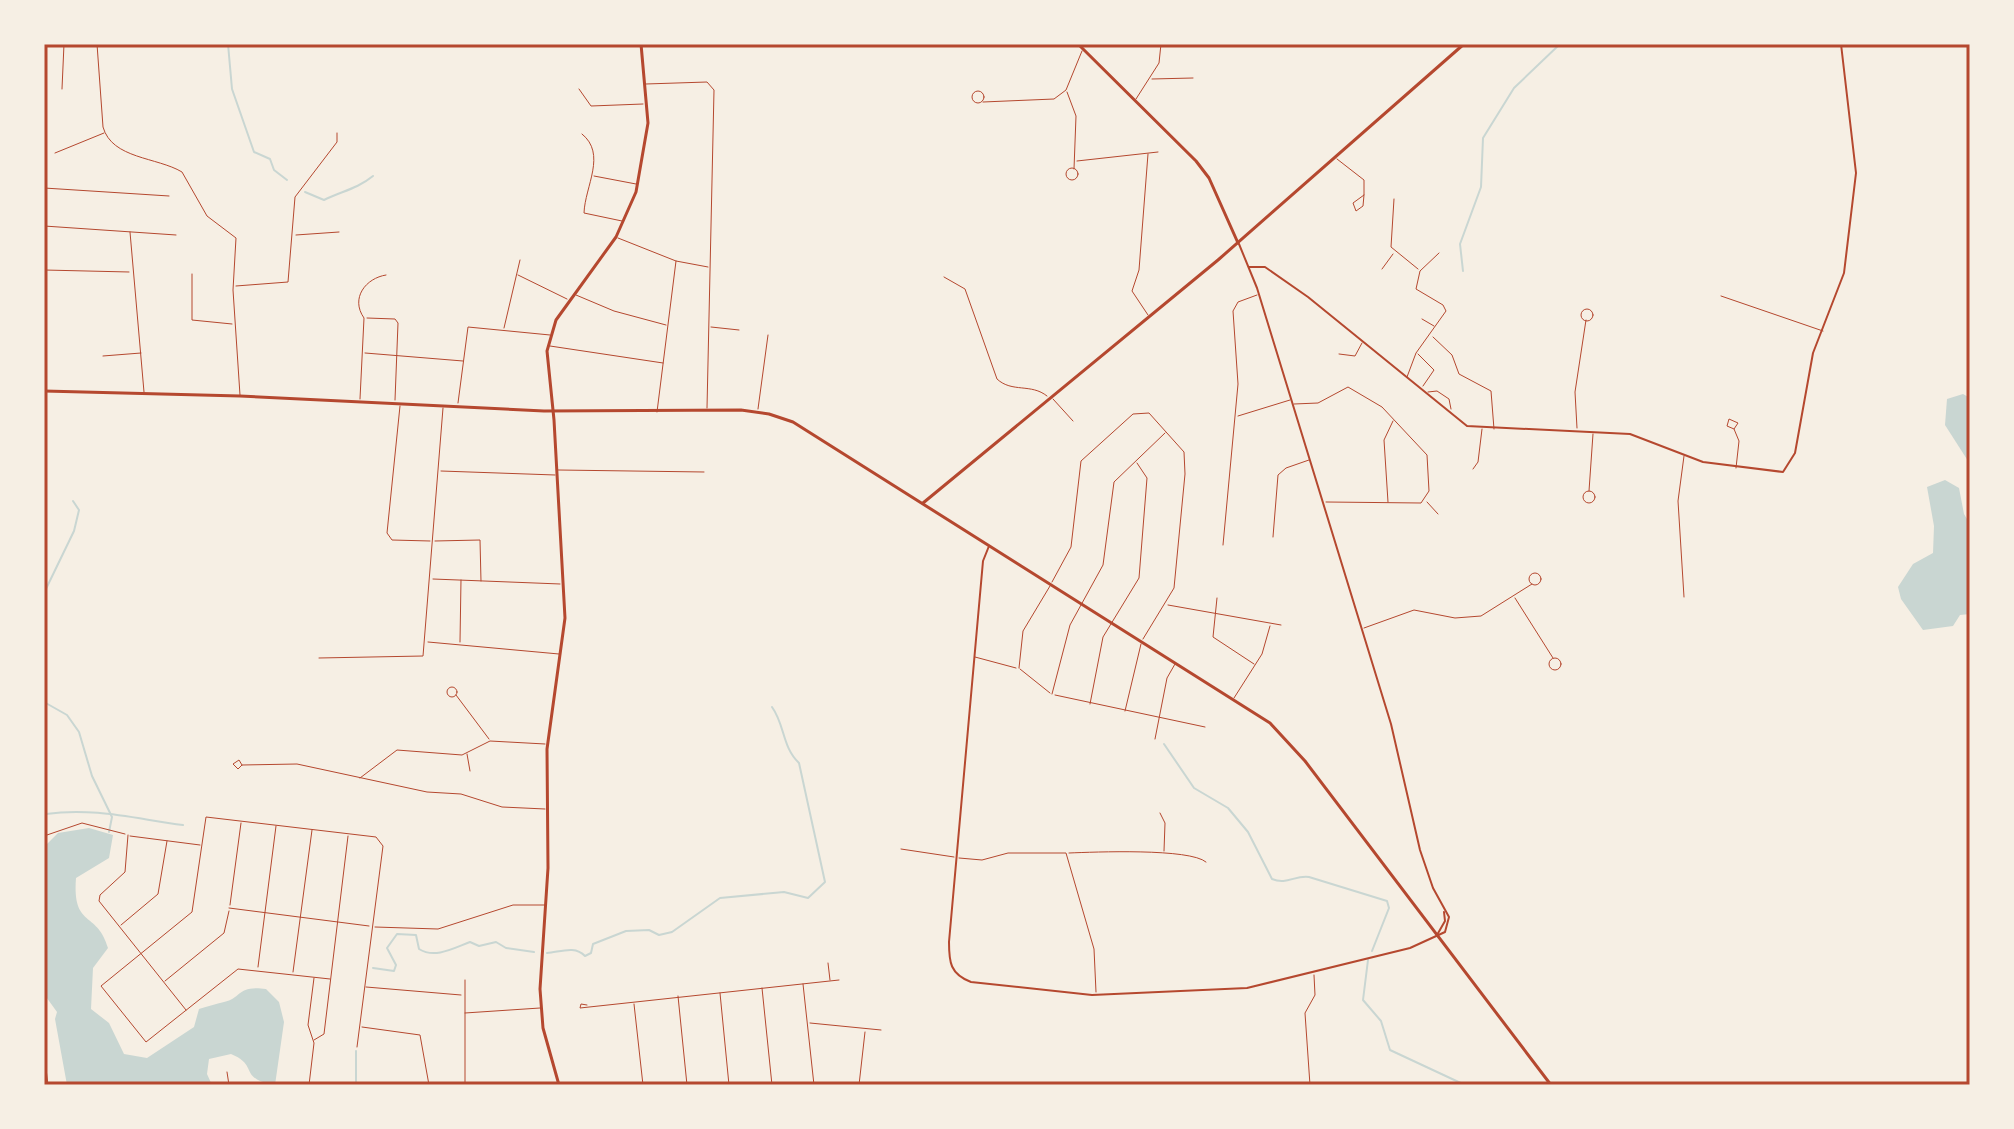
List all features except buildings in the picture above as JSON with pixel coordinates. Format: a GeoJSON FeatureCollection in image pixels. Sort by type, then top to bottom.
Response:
{"type":"FeatureCollection","features":[{"type":"Feature","properties":{"kind":"main road"},"geometry":{"type":"LineString","coordinates":[[559,1085],[541,1008],[546,905],[547,745],[561,654],[563,584],[547,346],[569,300],[616,237],[638,185],[647,140],[641,44]]}},
{"type":"Feature","properties":{"kind":"main road"},"geometry":{"type":"LineString","coordinates":[[1078,44],[1202,168],[1238,243]]}},
{"type":"Feature","properties":{"kind":"main road"},"geometry":{"type":"LineString","coordinates":[[923,503],[1238,243],[1464,44]]}},
{"type":"Feature","properties":{"kind":"main road"},"geometry":{"type":"LineString","coordinates":[[44,391],[553,410],[757,411],[798,425],[1270,723],[1296,749],[1551,1085]]}},
{"type":"Feature","properties":{"kind":"street"},"geometry":{"type":"LineString","coordinates":[[62,89],[64,44]]}},
{"type":"Feature","properties":{"kind":"street"},"geometry":{"type":"LineString","coordinates":[[97,44],[105,133],[118,148],[185,174],[207,216],[235,236],[233,286],[240,396]]}},
{"type":"Feature","properties":{"kind":"street"},"geometry":{"type":"LineString","coordinates":[[1134,101],[1159,63],[1161,44]]}},
{"type":"Feature","properties":{"kind":"street"},"geometry":{"type":"LineString","coordinates":[[1248,268],[1265,267],[1363,341],[1467,426],[1639,436],[1703,462],[1783,472],[1795,453],[1813,353],[1844,273],[1856,173],[1841,44]]}},
{"type":"Feature","properties":{"kind":"street"},"geometry":{"type":"LineString","coordinates":[[983,102],[1047,101],[1066,90],[1075,61],[1083,50]]}},
{"type":"Feature","properties":{"kind":"street"},"geometry":{"type":"LineString","coordinates":[[1149,79],[1193,78]]}},
{"type":"Feature","properties":{"kind":"street"},"geometry":{"type":"LineString","coordinates":[[645,84],[707,82],[713,86],[707,411]]}},
{"type":"Feature","properties":{"kind":"street"},"geometry":{"type":"LineString","coordinates":[[579,89],[591,106],[647,104]]}},
{"type":"Feature","properties":{"kind":"street"},"geometry":{"type":"LineString","coordinates":[[1066,90],[1076,110],[1077,161],[1074,169]]}},
{"type":"Feature","properties":{"kind":"street"},"geometry":{"type":"LineString","coordinates":[[55,153],[105,133]]}},
{"type":"Feature","properties":{"kind":"street"},"geometry":{"type":"LineString","coordinates":[[233,286],[288,282],[295,197],[337,142],[337,133]]}},
{"type":"Feature","properties":{"kind":"street"},"geometry":{"type":"LineString","coordinates":[[582,134],[595,148],[584,213],[624,222]]}},
{"type":"Feature","properties":{"kind":"street"},"geometry":{"type":"LineString","coordinates":[[1077,161],[1158,152]]}},
{"type":"Feature","properties":{"kind":"street"},"geometry":{"type":"LineString","coordinates":[[1148,154],[1139,270],[1132,291],[1148,315]]}},
{"type":"Feature","properties":{"kind":"street"},"geometry":{"type":"LineString","coordinates":[[1335,157],[1364,180],[1364,195]]}},
{"type":"Feature","properties":{"kind":"street"},"geometry":{"type":"LineString","coordinates":[[591,176],[638,185]]}},
{"type":"Feature","properties":{"kind":"street"},"geometry":{"type":"LineString","coordinates":[[44,188],[169,196]]}},
{"type":"Feature","properties":{"kind":"street"},"geometry":{"type":"LineString","coordinates":[[1390,198],[1399,199]]}},
{"type":"Feature","properties":{"kind":"street"},"geometry":{"type":"LineString","coordinates":[[1394,199],[1390,244],[1394,252],[1420,271]]}},
{"type":"Feature","properties":{"kind":"street"},"geometry":{"type":"LineString","coordinates":[[44,226],[176,235]]}},
{"type":"Feature","properties":{"kind":"street"},"geometry":{"type":"LineString","coordinates":[[130,232],[144,395]]}},
{"type":"Feature","properties":{"kind":"street"},"geometry":{"type":"LineString","coordinates":[[294,235],[339,232]]}},
{"type":"Feature","properties":{"kind":"street"},"geometry":{"type":"LineString","coordinates":[[616,237],[676,261],[710,268]]}},
{"type":"Feature","properties":{"kind":"street"},"geometry":{"type":"LineString","coordinates":[[989,545],[983,561],[949,954],[954,972],[971,982],[1096,995],[1247,988],[1410,948],[1437,936],[1445,921],[1444,911],[1420,850],[1391,724],[1259,295],[1238,243]]}},
{"type":"Feature","properties":{"kind":"street"},"geometry":{"type":"LineString","coordinates":[[1382,269],[1394,252]]}},
{"type":"Feature","properties":{"kind":"street"},"geometry":{"type":"LineString","coordinates":[[1406,378],[1416,353],[1437,327],[1446,308],[1417,292],[1420,271],[1439,253]]}},
{"type":"Feature","properties":{"kind":"street"},"geometry":{"type":"LineString","coordinates":[[503,330],[520,260]]}},
{"type":"Feature","properties":{"kind":"street"},"geometry":{"type":"LineString","coordinates":[[657,412],[676,261]]}},
{"type":"Feature","properties":{"kind":"street"},"geometry":{"type":"LineString","coordinates":[[44,270],[133,272]]}},
{"type":"Feature","properties":{"kind":"street"},"geometry":{"type":"LineString","coordinates":[[192,274],[192,320],[235,324]]}},
{"type":"Feature","properties":{"kind":"street"},"geometry":{"type":"LineString","coordinates":[[516,274],[569,300]]}},
{"type":"Feature","properties":{"kind":"street"},"geometry":{"type":"LineString","coordinates":[[360,401],[363,287],[372,278],[386,275]]}},
{"type":"Feature","properties":{"kind":"street"},"geometry":{"type":"LineString","coordinates":[[944,277],[965,289],[997,379],[1011,388],[1036,389],[1049,397],[1073,421]]}},
{"type":"Feature","properties":{"kind":"street"},"geometry":{"type":"LineString","coordinates":[[574,294],[597,306],[668,325]]}},
{"type":"Feature","properties":{"kind":"street"},"geometry":{"type":"LineString","coordinates":[[1223,545],[1238,384],[1234,308],[1239,301],[1259,295]]}},
{"type":"Feature","properties":{"kind":"street"},"geometry":{"type":"LineString","coordinates":[[1721,296],[1823,331]]}},
{"type":"Feature","properties":{"kind":"street"},"geometry":{"type":"LineString","coordinates":[[364,318],[398,321],[397,403],[387,533],[392,540],[480,540],[481,581]]}},
{"type":"Feature","properties":{"kind":"street"},"geometry":{"type":"LineString","coordinates":[[1422,319],[1437,327]]}},
{"type":"Feature","properties":{"kind":"street"},"geometry":{"type":"LineString","coordinates":[[1577,431],[1575,392],[1584,354],[1586,320]]}},
{"type":"Feature","properties":{"kind":"street"},"geometry":{"type":"LineString","coordinates":[[458,406],[468,327],[550,335]]}},
{"type":"Feature","properties":{"kind":"street"},"geometry":{"type":"LineString","coordinates":[[708,327],[739,330]]}},
{"type":"Feature","properties":{"kind":"street"},"geometry":{"type":"LineString","coordinates":[[757,411],[768,335]]}},
{"type":"Feature","properties":{"kind":"street"},"geometry":{"type":"LineString","coordinates":[[1431,336],[1452,355],[1459,374],[1491,391],[1494,429]]}},
{"type":"Feature","properties":{"kind":"street"},"geometry":{"type":"LineString","coordinates":[[1339,354],[1355,356],[1363,341]]}},
{"type":"Feature","properties":{"kind":"street"},"geometry":{"type":"LineString","coordinates":[[547,346],[663,363]]}},
{"type":"Feature","properties":{"kind":"street"},"geometry":{"type":"LineString","coordinates":[[103,356],[141,353]]}},
{"type":"Feature","properties":{"kind":"street"},"geometry":{"type":"LineString","coordinates":[[363,353],[463,361]]}},
{"type":"Feature","properties":{"kind":"street"},"geometry":{"type":"LineString","coordinates":[[1416,353],[1434,370],[1420,389]]}},
{"type":"Feature","properties":{"kind":"street"},"geometry":{"type":"LineString","coordinates":[[1235,416],[1292,402],[1318,403],[1348,387],[1369,398],[1394,419],[1427,455],[1429,491],[1425,500]]}},
{"type":"Feature","properties":{"kind":"street"},"geometry":{"type":"LineString","coordinates":[[1426,394],[1437,391],[1449,399],[1449,413]]}},
{"type":"Feature","properties":{"kind":"street"},"geometry":{"type":"LineString","coordinates":[[319,658],[423,656],[443,405]]}},
{"type":"Feature","properties":{"kind":"street"},"geometry":{"type":"LineString","coordinates":[[1019,668],[1023,631],[1071,547],[1081,461],[1139,411],[1149,413],[1184,452],[1185,474],[1176,578],[1143,641],[1125,711]]}},
{"type":"Feature","properties":{"kind":"street"},"geometry":{"type":"LineString","coordinates":[[1388,503],[1384,440],[1394,419]]}},
{"type":"Feature","properties":{"kind":"street"},"geometry":{"type":"LineString","coordinates":[[1473,469],[1478,462],[1482,429]]}},
{"type":"Feature","properties":{"kind":"street"},"geometry":{"type":"LineString","coordinates":[[1734,429],[1739,441],[1736,468]]}},
{"type":"Feature","properties":{"kind":"street"},"geometry":{"type":"LineString","coordinates":[[1052,694],[1070,625],[1103,565],[1114,482],[1167,431]]}},
{"type":"Feature","properties":{"kind":"street"},"geometry":{"type":"LineString","coordinates":[[1589,491],[1593,431]]}},
{"type":"Feature","properties":{"kind":"street"},"geometry":{"type":"LineString","coordinates":[[1684,597],[1678,501],[1685,454]]}},
{"type":"Feature","properties":{"kind":"street"},"geometry":{"type":"LineString","coordinates":[[1273,537],[1278,475],[1286,468],[1310,460]]}},
{"type":"Feature","properties":{"kind":"street"},"geometry":{"type":"LineString","coordinates":[[1090,704],[1103,637],[1139,578],[1147,478],[1135,461]]}},
{"type":"Feature","properties":{"kind":"street"},"geometry":{"type":"LineString","coordinates":[[438,471],[704,472]]}},
{"type":"Feature","properties":{"kind":"street"},"geometry":{"type":"LineString","coordinates":[[1323,502],[1425,500]]}},
{"type":"Feature","properties":{"kind":"street"},"geometry":{"type":"LineString","coordinates":[[1425,500],[1438,514]]}},
{"type":"Feature","properties":{"kind":"street"},"geometry":{"type":"LineString","coordinates":[[430,579],[563,584]]}},
{"type":"Feature","properties":{"kind":"street"},"geometry":{"type":"LineString","coordinates":[[460,645],[461,580]]}},
{"type":"Feature","properties":{"kind":"street"},"geometry":{"type":"LineString","coordinates":[[1362,629],[1414,610],[1455,618],[1481,616],[1532,584]]}},
{"type":"Feature","properties":{"kind":"street"},"geometry":{"type":"LineString","coordinates":[[1514,596],[1553,658]]}},
{"type":"Feature","properties":{"kind":"street"},"geometry":{"type":"LineString","coordinates":[[1217,598],[1213,637],[1254,664]]}},
{"type":"Feature","properties":{"kind":"street"},"geometry":{"type":"LineString","coordinates":[[1165,604],[1281,625]]}},
{"type":"Feature","properties":{"kind":"street"},"geometry":{"type":"LineString","coordinates":[[1234,698],[1268,641],[1270,623]]}},
{"type":"Feature","properties":{"kind":"street"},"geometry":{"type":"LineString","coordinates":[[426,642],[561,654]]}},
{"type":"Feature","properties":{"kind":"street"},"geometry":{"type":"LineString","coordinates":[[975,657],[1019,668],[1052,694],[1205,727]]}},
{"type":"Feature","properties":{"kind":"street"},"geometry":{"type":"LineString","coordinates":[[1155,739],[1167,678],[1176,662]]}},
{"type":"Feature","properties":{"kind":"street"},"geometry":{"type":"LineString","coordinates":[[456,695],[490,741]]}},
{"type":"Feature","properties":{"kind":"street"},"geometry":{"type":"LineString","coordinates":[[360,778],[397,750],[467,754],[490,741],[547,745]]}},
{"type":"Feature","properties":{"kind":"street"},"geometry":{"type":"LineString","coordinates":[[467,754],[470,771]]}},
{"type":"Feature","properties":{"kind":"street"},"geometry":{"type":"LineString","coordinates":[[242,765],[297,764],[427,792],[461,794],[502,807],[547,808]]}},
{"type":"Feature","properties":{"kind":"street"},"geometry":{"type":"LineString","coordinates":[[1160,813],[1165,823],[1164,854]]}},
{"type":"Feature","properties":{"kind":"street"},"geometry":{"type":"LineString","coordinates":[[330,979],[237,969],[146,1042],[101,986],[192,912],[206,817],[381,840],[357,1047]]}},
{"type":"Feature","properties":{"kind":"street"},"geometry":{"type":"LineString","coordinates":[[163,982],[224,933],[241,821]]}},
{"type":"Feature","properties":{"kind":"street"},"geometry":{"type":"LineString","coordinates":[[44,823],[45,836],[80,823],[128,835],[201,845]]}},
{"type":"Feature","properties":{"kind":"street"},"geometry":{"type":"LineString","coordinates":[[258,970],[276,825]]}},
{"type":"Feature","properties":{"kind":"street"},"geometry":{"type":"LineString","coordinates":[[293,975],[312,829]]}},
{"type":"Feature","properties":{"kind":"street"},"geometry":{"type":"LineString","coordinates":[[314,1040],[324,1036],[348,834]]}},
{"type":"Feature","properties":{"kind":"street"},"geometry":{"type":"LineString","coordinates":[[128,835],[124,874],[99,899],[186,1010]]}},
{"type":"Feature","properties":{"kind":"street"},"geometry":{"type":"LineString","coordinates":[[119,926],[158,894],[167,841]]}},
{"type":"Feature","properties":{"kind":"street"},"geometry":{"type":"LineString","coordinates":[[901,849],[982,860],[1008,853],[1066,853],[1198,856],[1206,862]]}},
{"type":"Feature","properties":{"kind":"street"},"geometry":{"type":"LineString","coordinates":[[1066,853],[1094,949],[1096,995]]}},
{"type":"Feature","properties":{"kind":"street"},"geometry":{"type":"LineString","coordinates":[[229,908],[372,926],[435,930],[513,905],[546,905]]}},
{"type":"Feature","properties":{"kind":"street"},"geometry":{"type":"LineString","coordinates":[[828,963],[830,981]]}},
{"type":"Feature","properties":{"kind":"street"},"geometry":{"type":"LineString","coordinates":[[1310,1085],[1305,1013],[1315,995],[1314,971]]}},
{"type":"Feature","properties":{"kind":"street"},"geometry":{"type":"LineString","coordinates":[[309,1085],[314,1040],[308,1023],[314,977]]}},
{"type":"Feature","properties":{"kind":"street"},"geometry":{"type":"LineString","coordinates":[[465,980],[465,1085]]}},
{"type":"Feature","properties":{"kind":"street"},"geometry":{"type":"LineString","coordinates":[[587,1005],[839,980]]}},
{"type":"Feature","properties":{"kind":"street"},"geometry":{"type":"LineString","coordinates":[[803,984],[814,1085]]}},
{"type":"Feature","properties":{"kind":"street"},"geometry":{"type":"LineString","coordinates":[[364,987],[464,996]]}},
{"type":"Feature","properties":{"kind":"street"},"geometry":{"type":"LineString","coordinates":[[762,988],[772,1085]]}},
{"type":"Feature","properties":{"kind":"street"},"geometry":{"type":"LineString","coordinates":[[720,993],[729,1085]]}},
{"type":"Feature","properties":{"kind":"street"},"geometry":{"type":"LineString","coordinates":[[678,996],[687,1085]]}},
{"type":"Feature","properties":{"kind":"street"},"geometry":{"type":"LineString","coordinates":[[634,1001],[643,1085]]}},
{"type":"Feature","properties":{"kind":"street"},"geometry":{"type":"LineString","coordinates":[[463,1013],[541,1008]]}},
{"type":"Feature","properties":{"kind":"street"},"geometry":{"type":"LineString","coordinates":[[808,1023],[881,1030]]}},
{"type":"Feature","properties":{"kind":"street"},"geometry":{"type":"LineString","coordinates":[[359,1026],[418,1033],[423,1042],[429,1085]]}},
{"type":"Feature","properties":{"kind":"street"},"geometry":{"type":"LineString","coordinates":[[859,1085],[865,1030]]}},
{"type":"Feature","properties":{"kind":"street"},"geometry":{"type":"LineString","coordinates":[[44,1052],[48,1085]]}},
{"type":"Feature","properties":{"kind":"street"},"geometry":{"type":"LineString","coordinates":[[227,1072],[229,1085]]}},
{"type":"Feature","properties":{"kind":"shaded area"},"geometry":{"type":"Polygon","coordinates":[[[1963,394],[1970,398],[1970,464],[1945,425],[1947,399],[1963,394]]]}},
{"type":"Feature","properties":{"kind":"shaded area"},"geometry":{"type":"Polygon","coordinates":[[[1945,480],[1959,488],[1964,514],[1970,524],[1970,614],[1960,615],[1953,626],[1923,630],[1901,599],[1898,587],[1913,564],[1933,553],[1934,526],[1927,487],[1945,480]]]}},
{"type":"Feature","properties":{"kind":"shaded area"},"geometry":{"type":"Polygon","coordinates":[[[89,828],[113,835],[109,858],[76,878],[81,913],[98,928],[108,948],[93,968],[91,1009],[109,1023],[124,1054],[147,1058],[194,1027],[199,1009],[230,1000],[245,990],[266,989],[279,1002],[284,1022],[275,1085],[256,1079],[240,1058],[231,1054],[209,1059],[207,1074],[212,1085],[67,1085],[55,1019],[57,1012],[44,994],[44,847],[58,833],[89,828]]]}},
{"type":"Feature","properties":{"kind":"waterway"},"geometry":{"type":"LineString","coordinates":[[228,44],[232,89],[254,152],[270,159],[274,170],[287,180]]}},
{"type":"Feature","properties":{"kind":"waterway"},"geometry":{"type":"LineString","coordinates":[[1463,271],[1460,244],[1481,187],[1483,138],[1514,88],[1560,44]]}},
{"type":"Feature","properties":{"kind":"waterway"},"geometry":{"type":"LineString","coordinates":[[305,192],[324,200],[373,176]]}},
{"type":"Feature","properties":{"kind":"waterway"},"geometry":{"type":"LineString","coordinates":[[44,593],[74,531],[79,510],[73,501]]}},
{"type":"Feature","properties":{"kind":"waterway"},"geometry":{"type":"LineString","coordinates":[[44,702],[67,715],[79,732],[92,776],[112,817],[109,832]]}},
{"type":"Feature","properties":{"kind":"waterway"},"geometry":{"type":"LineString","coordinates":[[547,953],[572,950],[585,956],[591,953],[593,944],[626,931],[649,930],[659,935],[672,932],[720,898],[784,892],[808,898],[825,882],[799,763],[789,750],[772,707]]}},
{"type":"Feature","properties":{"kind":"waterway"},"geometry":{"type":"LineString","coordinates":[[1164,744],[1194,788],[1228,808],[1248,832],[1272,879],[1282,881],[1309,877],[1387,901],[1389,908],[1372,951]]}},
{"type":"Feature","properties":{"kind":"waterway"},"geometry":{"type":"LineString","coordinates":[[46,814],[98,813],[183,825]]}},
{"type":"Feature","properties":{"kind":"waterway"},"geometry":{"type":"LineString","coordinates":[[373,968],[394,971],[396,965],[387,948],[397,934],[416,935],[419,949],[431,953],[444,952],[470,942],[479,946],[496,942],[506,948],[534,952]]}},
{"type":"Feature","properties":{"kind":"waterway"},"geometry":{"type":"LineString","coordinates":[[1368,960],[1363,1000],[1381,1021],[1390,1050],[1465,1085]]}},
{"type":"Feature","properties":{"kind":"waterway"},"geometry":{"type":"LineString","coordinates":[[356,1051],[356,1085]]}}]}
